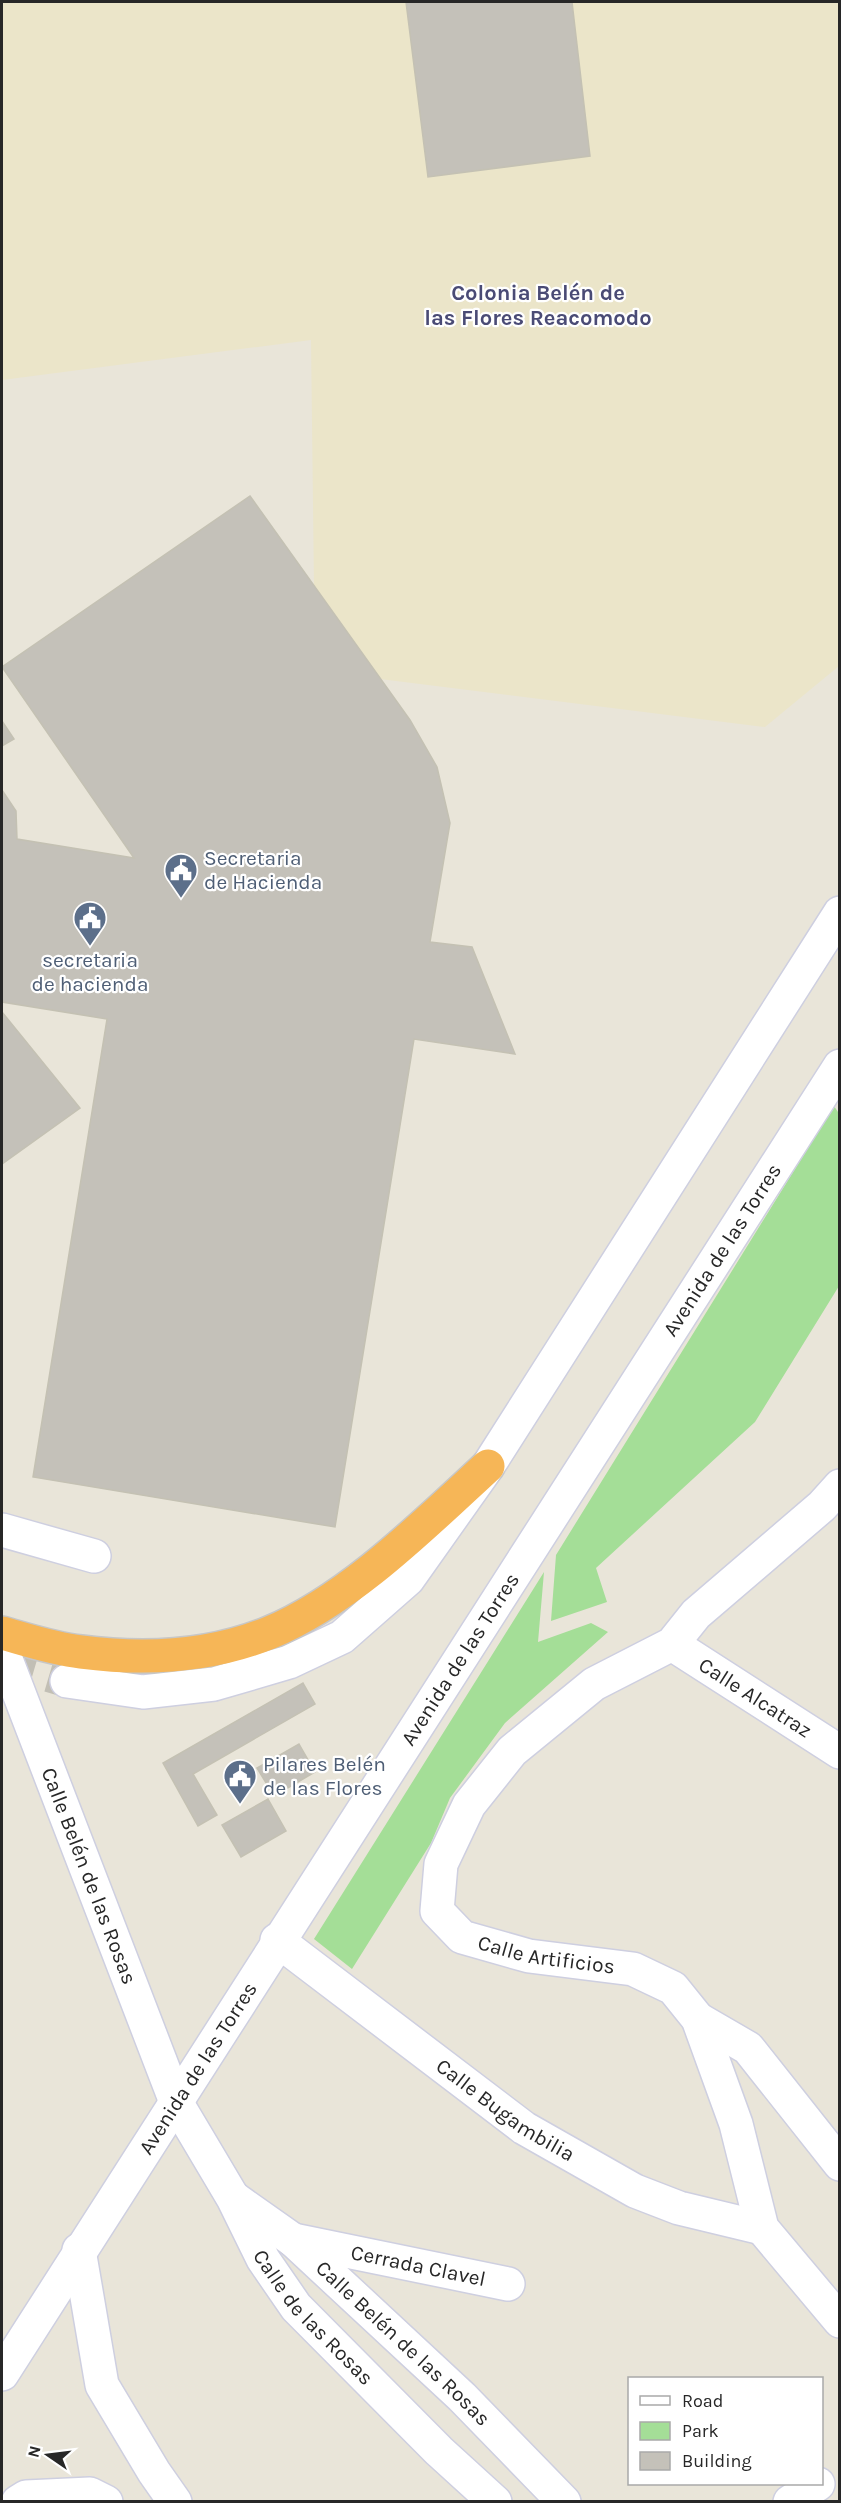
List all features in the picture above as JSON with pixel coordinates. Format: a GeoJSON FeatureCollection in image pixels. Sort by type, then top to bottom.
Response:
{"type":"FeatureCollection","features":[{"type":"Feature","properties":{"kind":"highway"},"geometry":{"type":"LineString","coordinates":[[2,1633],[79,1652],[143,1657],[209,1650],[268,1633],[321,1606],[406,1541],[488,1467]]}},
{"type":"Feature","properties":{"kind":"street"},"geometry":{"type":"LineString","coordinates":[[67,1681],[143,1692],[214,1684],[289,1662],[342,1637],[408,1580],[488,1467],[840,913]]}},
{"type":"Feature","properties":{"kind":"street","name":"Avenida de las Torres"},"geometry":{"type":"LineString","coordinates":[[2,2374],[277,1940],[840,1066]]}},
{"type":"Feature","properties":{"kind":"street","name":"Calle Artificios"},"geometry":{"type":"LineString","coordinates":[[834,1503],[696,1614],[672,1644],[594,1684],[512,1751],[469,1805],[441,1864],[437,1911],[462,1936],[473,1940],[529,1956],[633,1969],[673,1988],[698,2019],[736,2124],[762,2228],[840,2321]]}},
{"type":"Feature","properties":{"kind":"street"},"geometry":{"type":"LineString","coordinates":[[2,1530],[94,1556]]}},
{"type":"Feature","properties":{"kind":"street","name":"Calle Alcatraz"},"geometry":{"type":"LineString","coordinates":[[672,1644],[840,1752]]}},
{"type":"Feature","properties":{"kind":"street","name":"Calle Belén de las Rosas"},"geometry":{"type":"LineString","coordinates":[[2,1649],[176,2102]]}},
{"type":"Feature","properties":{"kind":"street","name":"Calle Bugambilia"},"geometry":{"type":"LineString","coordinates":[[277,1940],[524,2128],[635,2191],[679,2208],[762,2228]]}},
{"type":"Feature","properties":{"kind":"street"},"geometry":{"type":"LineString","coordinates":[[698,2019],[748,2048],[840,2164]]}},
{"type":"Feature","properties":{"kind":"street","name":"Calle de las Rosas"},"geometry":{"type":"LineString","coordinates":[[176,2102],[233,2198],[263,2259],[296,2307],[439,2451],[495,2502]]}},
{"type":"Feature","properties":{"kind":"street","name":"Calle Belén de las Rosas"},"geometry":{"type":"LineString","coordinates":[[233,2198],[293,2240],[462,2397],[564,2502]]}},
{"type":"Feature","properties":{"kind":"street","name":"Cerrada Clavel"},"geometry":{"type":"LineString","coordinates":[[293,2240],[508,2284]]}},
{"type":"Feature","properties":{"kind":"street"},"geometry":{"type":"LineString","coordinates":[[80,2250],[102,2385],[174,2502]]}},
{"type":"Feature","properties":{"kind":"street"},"geometry":{"type":"LineString","coordinates":[[823,2480],[840,2469]]}},
{"type":"Feature","properties":{"kind":"street"},"geometry":{"type":"LineString","coordinates":[[790,2502],[816,2485]]}},
{"type":"Feature","properties":{"kind":"street"},"geometry":{"type":"LineString","coordinates":[[18,2502],[26,2497],[90,2494],[106,2502]]}},
{"type":"Feature","properties":{"kind":"shaded area"},"geometry":{"type":"Polygon","coordinates":[[[2,2],[839,2],[839,666],[765,727],[380,679],[314,587],[311,340],[2,380],[2,2]]]}},
{"type":"Feature","properties":{"kind":"green space"},"geometry":{"type":"Polygon","coordinates":[[[834,1106],[840,1115],[839,1286],[755,1422],[596,1568],[607,1602],[551,1621],[556,1555],[834,1106]]]}},
{"type":"Feature","properties":{"kind":"green space"},"geometry":{"type":"Polygon","coordinates":[[[544,1572],[538,1642],[591,1623],[608,1632],[505,1723],[450,1798],[431,1843],[352,1969],[314,1939],[544,1572]]]}},
{"type":"Feature","properties":{"kind":"building"},"geometry":{"type":"Polygon","coordinates":[[[406,2],[572,2],[590,156],[428,177],[406,2]]]}},
{"type":"Feature","properties":{"kind":"building"},"geometry":{"type":"Polygon","coordinates":[[[250,496],[410,720],[437,767],[450,823],[430,942],[472,947],[515,1054],[414,1039],[335,1527],[33,1477],[107,1019],[2,1002],[2,790],[16,811],[17,839],[134,858],[2,667],[250,496]]]}},
{"type":"Feature","properties":{"kind":"building"},"geometry":{"type":"Polygon","coordinates":[[[2,721],[14,739],[2,746],[2,721]]]}},
{"type":"Feature","properties":{"kind":"building"},"geometry":{"type":"Polygon","coordinates":[[[2,1012],[80,1108],[2,1164],[2,1012]]]}},
{"type":"Feature","properties":{"kind":"building"},"geometry":{"type":"Polygon","coordinates":[[[303,1683],[315,1704],[193,1774],[217,1815],[198,1826],[163,1763],[303,1683]]]}},
{"type":"Feature","properties":{"kind":"building"},"geometry":{"type":"Polygon","coordinates":[[[299,1744],[315,1772],[274,1796],[257,1768],[299,1744]]]}},
{"type":"Feature","properties":{"kind":"building"},"geometry":{"type":"Polygon","coordinates":[[[268,1799],[286,1831],[241,1857],[222,1825],[268,1799]]]}},
{"type":"Feature","properties":{"kind":"tunnel"},"geometry":{"type":"LineString","coordinates":[[2,1662],[67,1681]]}},
{"type":"Feature","properties":{"kind":"place","name":"Secretaria de Hacienda"},"geometry":{"type":"Point","coordinates":[181,899]}},
{"type":"Feature","properties":{"kind":"place","name":"secretaria de hacienda"},"geometry":{"type":"Point","coordinates":[90,947]}},
{"type":"Feature","properties":{"kind":"place","name":"Pilares Belén de las Flores"},"geometry":{"type":"Point","coordinates":[240,1805]}},
{"type":"Feature","properties":{"kind":"district","name":"Colonia Belén de las Flores Reacomodo"},"geometry":{"type":"Point","coordinates":[538,306]}}]}
